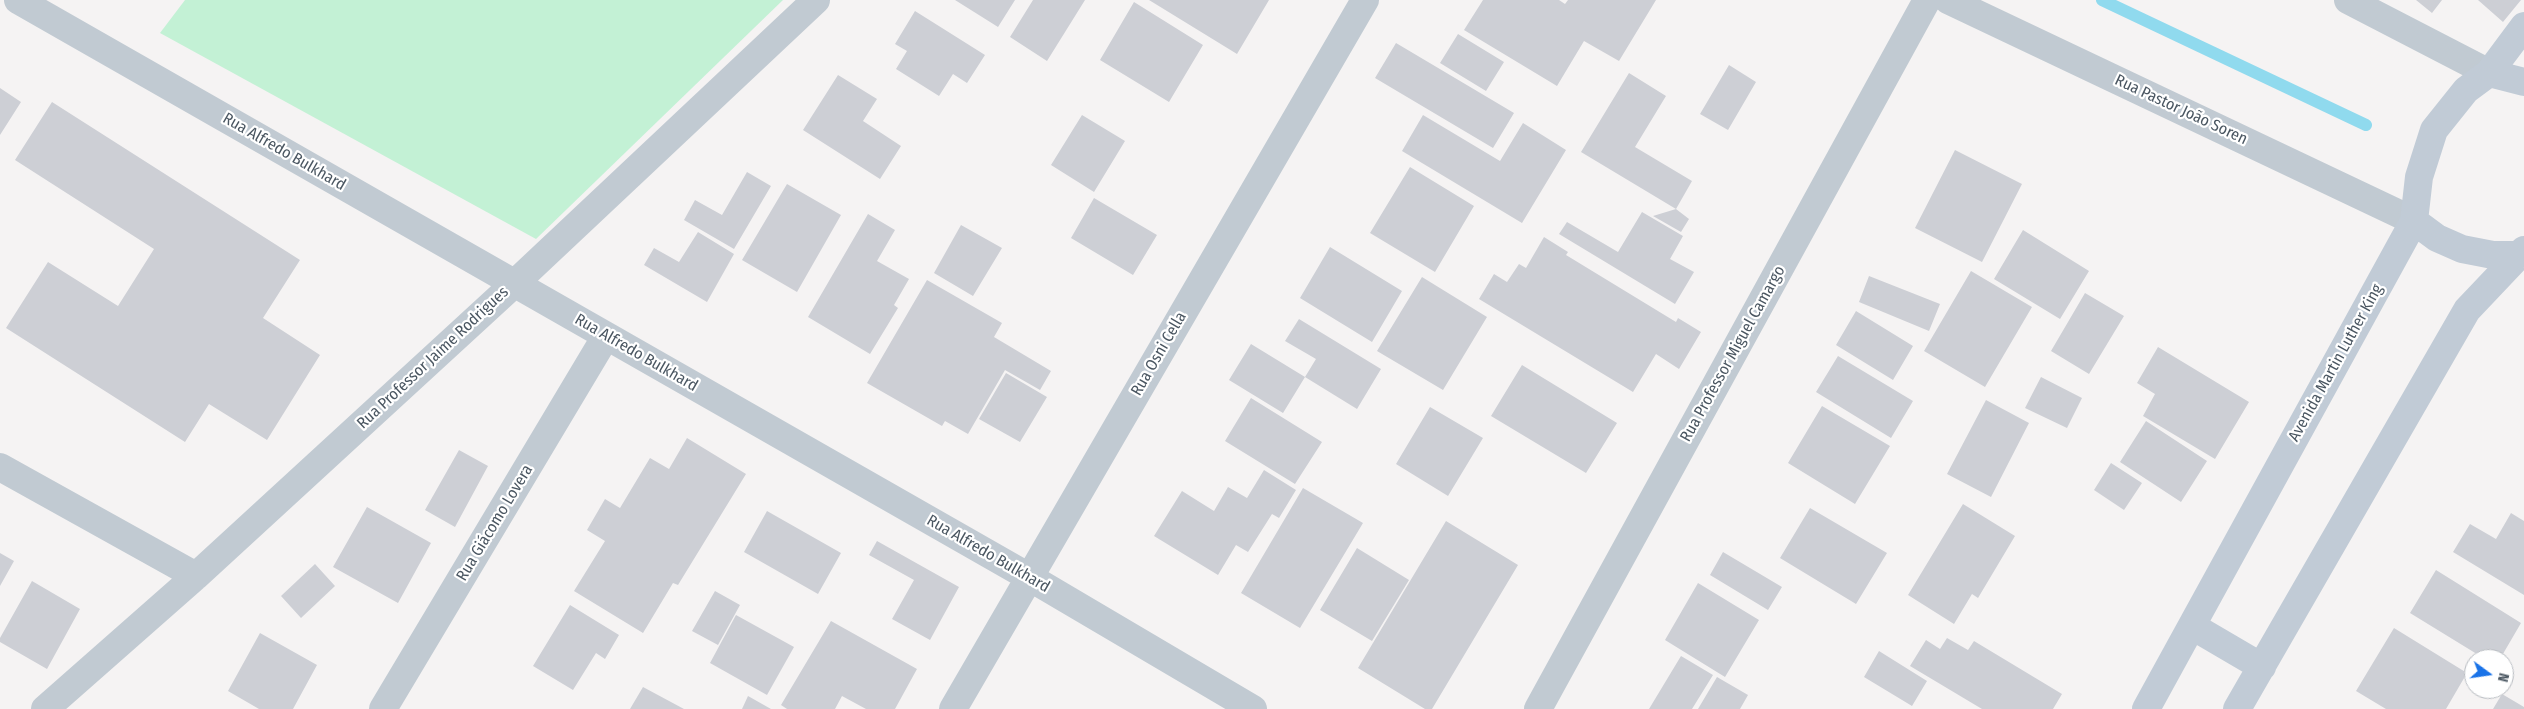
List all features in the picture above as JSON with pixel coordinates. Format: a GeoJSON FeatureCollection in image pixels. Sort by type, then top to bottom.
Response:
{"type":"FeatureCollection","features":[{"type":"Feature","properties":{"kind":"main road","name":"Avenida Martin Luther King"},"geometry":{"type":"LineString","coordinates":[[2146,709],[2414,221],[2419,177],[2434,130],[2466,90],[2489,73],[2524,26]]}},
{"type":"Feature","properties":{"kind":"main road"},"geometry":{"type":"LineString","coordinates":[[2489,73],[2524,82]]}},
{"type":"Feature","properties":{"kind":"main road"},"geometry":{"type":"LineString","coordinates":[[2414,221],[2437,238],[2462,249],[2493,254],[2522,254]]}},
{"type":"Feature","properties":{"kind":"main road"},"geometry":{"type":"LineString","coordinates":[[2237,709],[2467,310],[2522,254]]}},
{"type":"Feature","properties":{"kind":"main road"},"geometry":{"type":"LineString","coordinates":[[2192,626],[2262,667]]}},
{"type":"Feature","properties":{"kind":"street","name":"Rua Alfredo Bulkhard"},"geometry":{"type":"LineString","coordinates":[[18,0],[1029,577],[1253,709]]}},
{"type":"Feature","properties":{"kind":"street","name":"Rua Professor Jaime Rodrigues"},"geometry":{"type":"LineString","coordinates":[[45,709],[196,576],[514,284],[816,0]]}},
{"type":"Feature","properties":{"kind":"street","name":"Rua Osni Cella"},"geometry":{"type":"LineString","coordinates":[[952,709],[1365,0]]}},
{"type":"Feature","properties":{"kind":"street","name":"Rua Professor Miguel Camargo"},"geometry":{"type":"LineString","coordinates":[[1538,709],[1927,0]]}},
{"type":"Feature","properties":{"kind":"street","name":"Rua Pastor João Soren"},"geometry":{"type":"LineString","coordinates":[[1948,0],[2414,221]]}},
{"type":"Feature","properties":{"kind":"street"},"geometry":{"type":"LineString","coordinates":[[2348,0],[2489,73]]}},
{"type":"Feature","properties":{"kind":"street","name":"Rua Giácomo Lovera"},"geometry":{"type":"LineString","coordinates":[[383,709],[606,336]]}},
{"type":"Feature","properties":{"kind":"street"},"geometry":{"type":"LineString","coordinates":[[0,467],[196,576]]}},
{"type":"Feature","properties":{"kind":"green space"},"geometry":{"type":"Polygon","coordinates":[[[185,0],[783,0],[536,239],[160,33],[185,0]]]}},
{"type":"Feature","properties":{"kind":"building"},"geometry":{"type":"Polygon","coordinates":[[[955,0],[1015,0],[998,27],[955,0]]]}},
{"type":"Feature","properties":{"kind":"building"},"geometry":{"type":"Polygon","coordinates":[[[1033,0],[1085,0],[1047,61],[1010,37],[1033,0]]]}},
{"type":"Feature","properties":{"kind":"building"},"geometry":{"type":"Polygon","coordinates":[[[1149,0],[1269,0],[1237,54],[1149,0]]]}},
{"type":"Feature","properties":{"kind":"building"},"geometry":{"type":"Polygon","coordinates":[[[1483,0],[1559,0],[1565,4],[1568,0],[1656,0],[1619,61],[1584,41],[1557,86],[1464,30],[1483,0]]]}},
{"type":"Feature","properties":{"kind":"building"},"geometry":{"type":"Polygon","coordinates":[[[2416,0],[2442,0],[2432,13],[2416,0]]]}},
{"type":"Feature","properties":{"kind":"building"},"geometry":{"type":"Polygon","coordinates":[[[2478,0],[2521,0],[2503,22],[2478,0]]]}},
{"type":"Feature","properties":{"kind":"building"},"geometry":{"type":"Polygon","coordinates":[[[1134,2],[1203,45],[1169,102],[1100,60],[1134,2]]]}},
{"type":"Feature","properties":{"kind":"building"},"geometry":{"type":"Polygon","coordinates":[[[915,11],[985,55],[967,83],[953,74],[939,96],[896,69],[907,51],[895,44],[915,11]]]}},
{"type":"Feature","properties":{"kind":"building"},"geometry":{"type":"Polygon","coordinates":[[[1458,34],[1504,62],[1486,91],[1440,63],[1458,34]]]}},
{"type":"Feature","properties":{"kind":"building"},"geometry":{"type":"Polygon","coordinates":[[[1396,43],[1514,113],[1493,148],[1375,78],[1396,43]]]}},
{"type":"Feature","properties":{"kind":"building"},"geometry":{"type":"Polygon","coordinates":[[[1729,65],[1756,82],[1728,130],[1700,114],[1729,65]]]}},
{"type":"Feature","properties":{"kind":"building"},"geometry":{"type":"Polygon","coordinates":[[[1629,73],[1666,96],[1635,147],[1692,181],[1676,209],[1581,152],[1629,73]]]}},
{"type":"Feature","properties":{"kind":"building"},"geometry":{"type":"Polygon","coordinates":[[[838,75],[877,99],[863,121],[901,146],[880,179],[803,130],[838,75]]]}},
{"type":"Feature","properties":{"kind":"building"},"geometry":{"type":"Polygon","coordinates":[[[0,88],[21,102],[0,135],[0,88]]]}},
{"type":"Feature","properties":{"kind":"building"},"geometry":{"type":"Polygon","coordinates":[[[52,102],[300,260],[263,318],[320,355],[267,440],[209,404],[185,442],[6,328],[48,262],[118,306],[154,249],[15,160],[52,102]]]}},
{"type":"Feature","properties":{"kind":"building"},"geometry":{"type":"Polygon","coordinates":[[[1082,115],[1125,141],[1094,192],[1051,165],[1082,115]]]}},
{"type":"Feature","properties":{"kind":"building"},"geometry":{"type":"Polygon","coordinates":[[[1423,115],[1500,161],[1523,123],[1566,150],[1522,223],[1402,151],[1423,115]]]}},
{"type":"Feature","properties":{"kind":"building"},"geometry":{"type":"Polygon","coordinates":[[[1955,150],[2022,184],[1982,262],[1915,228],[1955,150]]]}},
{"type":"Feature","properties":{"kind":"building"},"geometry":{"type":"Polygon","coordinates":[[[1410,167],[1474,206],[1435,272],[1370,233],[1410,167]]]}},
{"type":"Feature","properties":{"kind":"building"},"geometry":{"type":"Polygon","coordinates":[[[747,172],[771,186],[734,249],[684,220],[695,200],[722,215],[747,172]]]}},
{"type":"Feature","properties":{"kind":"building"},"geometry":{"type":"Polygon","coordinates":[[[787,184],[841,215],[797,292],[742,260],[787,184]]]}},
{"type":"Feature","properties":{"kind":"building"},"geometry":{"type":"Polygon","coordinates":[[[1094,198],[1157,235],[1133,275],[1071,238],[1094,198]]]}},
{"type":"Feature","properties":{"kind":"building"},"geometry":{"type":"Polygon","coordinates":[[[1676,209],[1689,219],[1681,232],[1653,216],[1676,209]]]}},
{"type":"Feature","properties":{"kind":"building"},"geometry":{"type":"Polygon","coordinates":[[[1642,212],[1683,236],[1670,259],[1694,272],[1675,304],[1559,234],[1567,222],[1618,252],[1642,212]]]}},
{"type":"Feature","properties":{"kind":"building"},"geometry":{"type":"Polygon","coordinates":[[[868,214],[895,230],[877,261],[909,279],[894,305],[898,308],[870,354],[808,317],[868,214]]]}},
{"type":"Feature","properties":{"kind":"building"},"geometry":{"type":"Polygon","coordinates":[[[961,225],[1002,248],[973,296],[934,273],[961,225]]]}},
{"type":"Feature","properties":{"kind":"building"},"geometry":{"type":"Polygon","coordinates":[[[2023,230],[2089,271],[2060,319],[1994,279],[2023,230]]]}},
{"type":"Feature","properties":{"kind":"building"},"geometry":{"type":"Polygon","coordinates":[[[698,232],[734,254],[707,302],[644,265],[654,248],[679,262],[698,232]]]}},
{"type":"Feature","properties":{"kind":"building"},"geometry":{"type":"Polygon","coordinates":[[[1544,237],[1568,252],[1566,255],[1676,322],[1678,318],[1701,332],[1679,369],[1656,354],[1633,392],[1479,299],[1494,274],[1507,282],[1519,264],[1526,268],[1544,237]]]}},
{"type":"Feature","properties":{"kind":"building"},"geometry":{"type":"Polygon","coordinates":[[[1330,247],[1402,291],[1372,342],[1300,298],[1330,247]]]}},
{"type":"Feature","properties":{"kind":"building"},"geometry":{"type":"Polygon","coordinates":[[[1971,271],[2032,307],[1985,387],[1924,351],[1971,271]]]}},
{"type":"Feature","properties":{"kind":"building"},"geometry":{"type":"Polygon","coordinates":[[[1869,276],[1940,304],[1929,331],[1859,302],[1869,276]]]}},
{"type":"Feature","properties":{"kind":"building"},"geometry":{"type":"Polygon","coordinates":[[[1422,277],[1487,317],[1443,390],[1377,351],[1422,277]]]}},
{"type":"Feature","properties":{"kind":"building"},"geometry":{"type":"Polygon","coordinates":[[[927,280],[1002,323],[994,337],[1051,371],[1040,390],[1005,370],[968,434],[945,421],[942,426],[867,383],[927,280]]]}},
{"type":"Feature","properties":{"kind":"building"},"geometry":{"type":"Polygon","coordinates":[[[2085,293],[2124,316],[2089,374],[2051,351],[2085,293]]]}},
{"type":"Feature","properties":{"kind":"building"},"geometry":{"type":"Polygon","coordinates":[[[1856,311],[1913,346],[1893,380],[1836,345],[1856,311]]]}},
{"type":"Feature","properties":{"kind":"building"},"geometry":{"type":"Polygon","coordinates":[[[1299,319],[1381,369],[1357,409],[1305,377],[1316,359],[1285,341],[1299,319]]]}},
{"type":"Feature","properties":{"kind":"building"},"geometry":{"type":"Polygon","coordinates":[[[1251,344],[1305,377],[1283,413],[1229,380],[1251,344]]]}},
{"type":"Feature","properties":{"kind":"building"},"geometry":{"type":"Polygon","coordinates":[[[2158,347],[2249,402],[2215,459],[2143,416],[2155,394],[2137,383],[2158,347]]]}},
{"type":"Feature","properties":{"kind":"building"},"geometry":{"type":"Polygon","coordinates":[[[1838,356],[1913,401],[1891,438],[1816,392],[1838,356]]]}},
{"type":"Feature","properties":{"kind":"building"},"geometry":{"type":"Polygon","coordinates":[[[1522,365],[1617,423],[1586,473],[1491,416],[1522,365]]]}},
{"type":"Feature","properties":{"kind":"building"},"geometry":{"type":"Polygon","coordinates":[[[1006,373],[1047,397],[1020,442],[979,419],[1006,373]]]}},
{"type":"Feature","properties":{"kind":"building"},"geometry":{"type":"Polygon","coordinates":[[[2041,377],[2082,398],[2067,428],[2025,408],[2041,377]]]}},
{"type":"Feature","properties":{"kind":"building"},"geometry":{"type":"Polygon","coordinates":[[[1251,398],[1322,442],[1295,484],[1225,441],[1251,398]]]}},
{"type":"Feature","properties":{"kind":"building"},"geometry":{"type":"Polygon","coordinates":[[[1986,400],[2029,423],[1991,497],[1947,474],[1986,400]]]}},
{"type":"Feature","properties":{"kind":"building"},"geometry":{"type":"Polygon","coordinates":[[[1822,406],[1890,446],[1855,504],[1788,463],[1822,406]]]}},
{"type":"Feature","properties":{"kind":"building"},"geometry":{"type":"Polygon","coordinates":[[[1430,407],[1483,438],[1448,496],[1396,464],[1430,407]]]}},
{"type":"Feature","properties":{"kind":"building"},"geometry":{"type":"Polygon","coordinates":[[[2146,421],[2207,461],[2181,502],[2120,462],[2146,421]]]}},
{"type":"Feature","properties":{"kind":"building"},"geometry":{"type":"Polygon","coordinates":[[[687,438],[746,474],[678,585],[673,583],[643,633],[574,591],[605,541],[587,530],[605,499],[620,508],[650,458],[669,469],[687,438]]]}},
{"type":"Feature","properties":{"kind":"building"},"geometry":{"type":"Polygon","coordinates":[[[459,450],[488,466],[455,527],[425,510],[459,450]]]}},
{"type":"Feature","properties":{"kind":"building"},"geometry":{"type":"Polygon","coordinates":[[[2111,463],[2142,483],[2124,510],[2094,490],[2111,463]]]}},
{"type":"Feature","properties":{"kind":"building"},"geometry":{"type":"Polygon","coordinates":[[[1264,470],[1296,490],[1279,518],[1272,514],[1248,552],[1236,545],[1218,575],[1154,536],[1182,491],[1214,511],[1228,487],[1247,498],[1264,470]]]}},
{"type":"Feature","properties":{"kind":"building"},"geometry":{"type":"Polygon","coordinates":[[[1303,488],[1363,523],[1300,628],[1241,593],[1303,488]]]}},
{"type":"Feature","properties":{"kind":"building"},"geometry":{"type":"Polygon","coordinates":[[[1963,504],[2015,536],[1978,598],[1972,594],[1954,624],[1908,595],[1963,504]]]}},
{"type":"Feature","properties":{"kind":"building"},"geometry":{"type":"Polygon","coordinates":[[[367,507],[431,543],[398,603],[333,567],[367,507]]]}},
{"type":"Feature","properties":{"kind":"building"},"geometry":{"type":"Polygon","coordinates":[[[1810,508],[1887,553],[1856,604],[1780,558],[1810,508]]]}},
{"type":"Feature","properties":{"kind":"building"},"geometry":{"type":"Polygon","coordinates":[[[767,511],[841,553],[818,594],[744,552],[767,511]]]}},
{"type":"Feature","properties":{"kind":"building"},"geometry":{"type":"Polygon","coordinates":[[[2511,513],[2524,521],[2524,595],[2453,552],[2470,524],[2496,539],[2511,513]]]}},
{"type":"Feature","properties":{"kind":"building"},"geometry":{"type":"Polygon","coordinates":[[[1446,521],[1518,565],[1432,709],[1425,709],[1358,668],[1446,521]]]}},
{"type":"Feature","properties":{"kind":"building"},"geometry":{"type":"Polygon","coordinates":[[[877,541],[959,587],[930,640],[892,619],[914,580],[869,555],[877,541]]]}},
{"type":"Feature","properties":{"kind":"building"},"geometry":{"type":"Polygon","coordinates":[[[1357,548],[1409,580],[1372,641],[1320,610],[1357,548]]]}},
{"type":"Feature","properties":{"kind":"building"},"geometry":{"type":"Polygon","coordinates":[[[1723,552],[1782,587],[1768,610],[1710,575],[1723,552]]]}},
{"type":"Feature","properties":{"kind":"building"},"geometry":{"type":"Polygon","coordinates":[[[0,553],[14,561],[0,586],[0,553]]]}},
{"type":"Feature","properties":{"kind":"building"},"geometry":{"type":"Polygon","coordinates":[[[315,564],[335,586],[301,618],[281,596],[315,564]]]}},
{"type":"Feature","properties":{"kind":"building"},"geometry":{"type":"Polygon","coordinates":[[[2436,570],[2521,623],[2506,649],[2469,649],[2410,613],[2436,570]]]}},
{"type":"Feature","properties":{"kind":"building"},"geometry":{"type":"Polygon","coordinates":[[[32,581],[80,609],[47,669],[0,642],[0,638],[32,581]]]}},
{"type":"Feature","properties":{"kind":"building"},"geometry":{"type":"Polygon","coordinates":[[[1698,583],[1759,620],[1725,677],[1665,640],[1698,583]]]}},
{"type":"Feature","properties":{"kind":"building"},"geometry":{"type":"Polygon","coordinates":[[[715,591],[740,605],[718,645],[692,631],[715,591]]]}},
{"type":"Feature","properties":{"kind":"building"},"geometry":{"type":"Polygon","coordinates":[[[570,605],[619,635],[605,659],[596,653],[573,690],[533,666],[570,605]]]}},
{"type":"Feature","properties":{"kind":"building"},"geometry":{"type":"Polygon","coordinates":[[[736,615],[794,647],[767,695],[710,663],[736,615]]]}},
{"type":"Feature","properties":{"kind":"building"},"geometry":{"type":"Polygon","coordinates":[[[831,621],[917,669],[895,709],[866,709],[842,696],[835,709],[787,709],[781,705],[831,621]]]}},
{"type":"Feature","properties":{"kind":"building"},"geometry":{"type":"Polygon","coordinates":[[[2394,628],[2464,671],[2464,678],[2446,709],[2386,709],[2356,691],[2394,628]]]}},
{"type":"Feature","properties":{"kind":"building"},"geometry":{"type":"Polygon","coordinates":[[[260,633],[317,665],[293,709],[259,709],[228,691],[260,633]]]}},
{"type":"Feature","properties":{"kind":"building"},"geometry":{"type":"Polygon","coordinates":[[[1947,638],[1968,650],[1974,641],[2062,694],[2053,709],[1982,709],[1910,666],[1926,640],[1940,649],[1947,638]]]}},
{"type":"Feature","properties":{"kind":"building"},"geometry":{"type":"Polygon","coordinates":[[[1879,651],[1927,681],[1912,706],[1864,677],[1879,651]]]}},
{"type":"Feature","properties":{"kind":"building"},"geometry":{"type":"Polygon","coordinates":[[[1681,656],[1713,675],[1692,709],[1649,709],[1681,656]]]}},
{"type":"Feature","properties":{"kind":"building"},"geometry":{"type":"Polygon","coordinates":[[[1717,677],[1748,695],[1740,709],[1698,709],[1717,677]]]}},
{"type":"Feature","properties":{"kind":"building"},"geometry":{"type":"Polygon","coordinates":[[[643,687],[684,709],[630,709],[643,687]]]}},
{"type":"Feature","properties":{"kind":"building"},"geometry":{"type":"Polygon","coordinates":[[[748,696],[771,709],[742,709],[748,696]]]}},
{"type":"Feature","properties":{"kind":"building"},"geometry":{"type":"Polygon","coordinates":[[[2499,699],[2510,699],[2524,707],[2524,709],[2493,709],[2499,699]]]}},
{"type":"Feature","properties":{"kind":"waterway"},"geometry":{"type":"LineString","coordinates":[[2102,0],[2366,125]]}}]}
